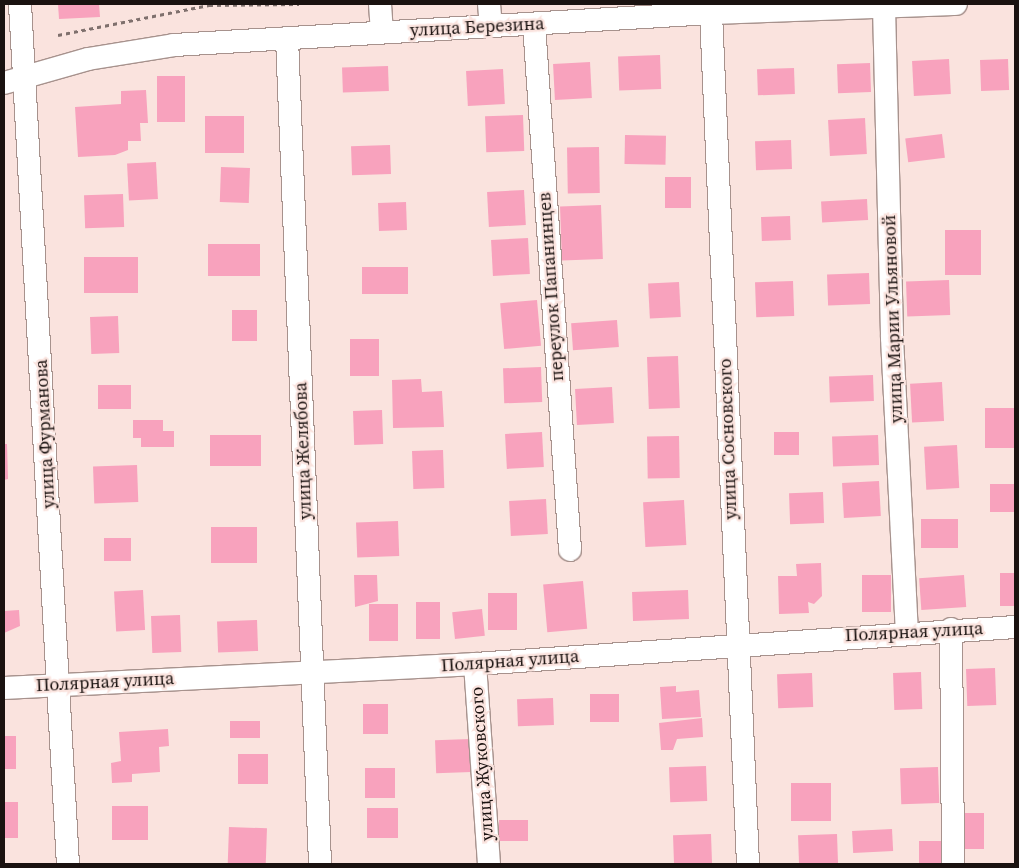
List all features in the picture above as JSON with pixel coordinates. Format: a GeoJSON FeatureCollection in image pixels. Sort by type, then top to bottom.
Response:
{"type":"FeatureCollection","features":[{"type":"Feature","properties":{"kind":"street","name":"улица Фурманова"},"geometry":{"type":"LineString","coordinates":[[20,4],[26,78],[68,864]]}},
{"type":"Feature","properties":{"kind":"street","name":"улица Березина"},"geometry":{"type":"LineString","coordinates":[[4,83],[115,54],[174,45],[382,31],[490,15],[534,24],[721,10],[956,4]]}},
{"type":"Feature","properties":{"kind":"street"},"geometry":{"type":"LineString","coordinates":[[379,5],[382,31]]}},
{"type":"Feature","properties":{"kind":"street","name":"улица Марии Ульяновой"},"geometry":{"type":"LineString","coordinates":[[876,6],[907,632]]}},
{"type":"Feature","properties":{"kind":"street","name":"улица Сосновского"},"geometry":{"type":"LineString","coordinates":[[721,10],[737,644],[748,864]]}},
{"type":"Feature","properties":{"kind":"street","name":"переулок Папанинцев"},"geometry":{"type":"LineString","coordinates":[[534,24],[570,550]]}},
{"type":"Feature","properties":{"kind":"street","name":"улица Желябова"},"geometry":{"type":"LineString","coordinates":[[287,38],[320,864]]}},
{"type":"Feature","properties":{"kind":"street","name":"Полярная улица"},"geometry":{"type":"LineString","coordinates":[[4,688],[58,683],[475,664],[907,632],[1015,627]]}},
{"type":"Feature","properties":{"kind":"street"},"geometry":{"type":"LineString","coordinates":[[951,629],[953,864]]}},
{"type":"Feature","properties":{"kind":"street","name":"улица Жуковского"},"geometry":{"type":"LineString","coordinates":[[475,664],[489,864]]}},
{"type":"Feature","properties":{"kind":"path"},"geometry":{"type":"LineString","coordinates":[[58,35],[209,5],[299,4]]}},
{"type":"Feature","properties":{"kind":"building"},"geometry":{"type":"Polygon","coordinates":[[[58,4],[99,4],[100,17],[59,19],[58,4]]]}},
{"type":"Feature","properties":{"kind":"building"},"geometry":{"type":"Polygon","coordinates":[[[660,55],[661,89],[619,90],[618,56],[660,55]]]}},
{"type":"Feature","properties":{"kind":"building"},"geometry":{"type":"Polygon","coordinates":[[[949,59],[951,94],[914,96],[912,61],[949,59]]]}},
{"type":"Feature","properties":{"kind":"building"},"geometry":{"type":"Polygon","coordinates":[[[1008,59],[1009,90],[981,91],[980,60],[1008,59]]]}},
{"type":"Feature","properties":{"kind":"building"},"geometry":{"type":"Polygon","coordinates":[[[590,62],[592,98],[555,100],[553,64],[590,62]]]}},
{"type":"Feature","properties":{"kind":"building"},"geometry":{"type":"Polygon","coordinates":[[[870,63],[871,92],[838,93],[837,64],[870,63]]]}},
{"type":"Feature","properties":{"kind":"building"},"geometry":{"type":"Polygon","coordinates":[[[388,66],[389,91],[343,93],[342,68],[388,66]]]}},
{"type":"Feature","properties":{"kind":"building"},"geometry":{"type":"Polygon","coordinates":[[[794,68],[795,94],[758,95],[757,69],[794,68]]]}},
{"type":"Feature","properties":{"kind":"building"},"geometry":{"type":"Polygon","coordinates":[[[503,69],[505,104],[468,106],[466,71],[503,69]]]}},
{"type":"Feature","properties":{"kind":"building"},"geometry":{"type":"Polygon","coordinates":[[[157,76],[185,76],[185,122],[157,122],[157,76]]]}},
{"type":"Feature","properties":{"kind":"building"},"geometry":{"type":"Polygon","coordinates":[[[146,90],[148,123],[140,123],[141,141],[128,141],[128,150],[115,155],[78,157],[75,107],[121,104],[121,91],[146,90]]]}},
{"type":"Feature","properties":{"kind":"building"},"geometry":{"type":"Polygon","coordinates":[[[523,115],[524,151],[486,152],[485,116],[523,115]]]}},
{"type":"Feature","properties":{"kind":"building"},"geometry":{"type":"Polygon","coordinates":[[[205,116],[244,116],[244,153],[205,153],[205,116]]]}},
{"type":"Feature","properties":{"kind":"building"},"geometry":{"type":"Polygon","coordinates":[[[865,118],[867,154],[830,156],[828,120],[865,118]]]}},
{"type":"Feature","properties":{"kind":"building"},"geometry":{"type":"Polygon","coordinates":[[[942,134],[945,158],[908,162],[905,139],[942,134]]]}},
{"type":"Feature","properties":{"kind":"building"},"geometry":{"type":"Polygon","coordinates":[[[625,135],[666,136],[665,165],[624,164],[625,135]]]}},
{"type":"Feature","properties":{"kind":"building"},"geometry":{"type":"Polygon","coordinates":[[[791,140],[792,169],[756,170],[755,141],[791,140]]]}},
{"type":"Feature","properties":{"kind":"building"},"geometry":{"type":"Polygon","coordinates":[[[390,145],[391,174],[352,175],[351,146],[390,145]]]}},
{"type":"Feature","properties":{"kind":"building"},"geometry":{"type":"Polygon","coordinates":[[[599,147],[600,193],[568,194],[567,148],[599,147]]]}},
{"type":"Feature","properties":{"kind":"building"},"geometry":{"type":"Polygon","coordinates":[[[156,162],[158,199],[129,200],[127,164],[156,162]]]}},
{"type":"Feature","properties":{"kind":"building"},"geometry":{"type":"Polygon","coordinates":[[[221,167],[250,168],[249,203],[220,202],[221,167]]]}},
{"type":"Feature","properties":{"kind":"building"},"geometry":{"type":"Polygon","coordinates":[[[665,177],[691,177],[691,208],[665,208],[665,177]]]}},
{"type":"Feature","properties":{"kind":"building"},"geometry":{"type":"Polygon","coordinates":[[[524,190],[526,225],[489,227],[487,192],[524,190]]]}},
{"type":"Feature","properties":{"kind":"building"},"geometry":{"type":"Polygon","coordinates":[[[123,194],[124,227],[85,228],[84,195],[123,194]]]}},
{"type":"Feature","properties":{"kind":"building"},"geometry":{"type":"Polygon","coordinates":[[[867,199],[868,220],[822,222],[821,201],[867,199]]]}},
{"type":"Feature","properties":{"kind":"building"},"geometry":{"type":"Polygon","coordinates":[[[406,202],[407,230],[379,231],[378,203],[406,202]]]}},
{"type":"Feature","properties":{"kind":"building"},"geometry":{"type":"Polygon","coordinates":[[[601,205],[603,259],[562,260],[560,206],[601,205]]]}},
{"type":"Feature","properties":{"kind":"building"},"geometry":{"type":"Polygon","coordinates":[[[790,216],[791,240],[762,241],[761,217],[790,216]]]}},
{"type":"Feature","properties":{"kind":"building"},"geometry":{"type":"Polygon","coordinates":[[[945,230],[981,230],[981,275],[945,275],[945,230]]]}},
{"type":"Feature","properties":{"kind":"building"},"geometry":{"type":"Polygon","coordinates":[[[528,238],[530,274],[493,276],[491,240],[528,238]]]}},
{"type":"Feature","properties":{"kind":"building"},"geometry":{"type":"Polygon","coordinates":[[[208,244],[260,244],[260,276],[208,276],[208,244]]]}},
{"type":"Feature","properties":{"kind":"building"},"geometry":{"type":"Polygon","coordinates":[[[84,257],[138,257],[138,293],[84,293],[84,257]]]}},
{"type":"Feature","properties":{"kind":"building"},"geometry":{"type":"Polygon","coordinates":[[[362,267],[408,267],[408,294],[362,294],[362,267]]]}},
{"type":"Feature","properties":{"kind":"building"},"geometry":{"type":"Polygon","coordinates":[[[869,273],[870,304],[828,305],[827,274],[869,273]]]}},
{"type":"Feature","properties":{"kind":"building"},"geometry":{"type":"Polygon","coordinates":[[[949,280],[950,315],[907,316],[906,282],[949,280]]]}},
{"type":"Feature","properties":{"kind":"building"},"geometry":{"type":"Polygon","coordinates":[[[793,281],[794,316],[756,317],[755,282],[793,281]]]}},
{"type":"Feature","properties":{"kind":"building"},"geometry":{"type":"Polygon","coordinates":[[[679,282],[681,317],[650,319],[648,284],[679,282]]]}},
{"type":"Feature","properties":{"kind":"building"},"geometry":{"type":"Polygon","coordinates":[[[537,300],[541,346],[504,349],[500,303],[537,300]]]}},
{"type":"Feature","properties":{"kind":"building"},"geometry":{"type":"Polygon","coordinates":[[[232,310],[257,310],[257,341],[232,341],[232,310]]]}},
{"type":"Feature","properties":{"kind":"building"},"geometry":{"type":"Polygon","coordinates":[[[118,316],[119,353],[91,354],[90,317],[118,316]]]}},
{"type":"Feature","properties":{"kind":"building"},"geometry":{"type":"Polygon","coordinates":[[[617,320],[619,347],[573,350],[571,323],[617,320]]]}},
{"type":"Feature","properties":{"kind":"building"},"geometry":{"type":"Polygon","coordinates":[[[350,339],[379,339],[379,376],[350,376],[350,339]]]}},
{"type":"Feature","properties":{"kind":"building"},"geometry":{"type":"Polygon","coordinates":[[[678,356],[680,408],[649,409],[647,357],[678,356]]]}},
{"type":"Feature","properties":{"kind":"building"},"geometry":{"type":"Polygon","coordinates":[[[541,367],[542,402],[504,403],[503,368],[541,367]]]}},
{"type":"Feature","properties":{"kind":"building"},"geometry":{"type":"Polygon","coordinates":[[[873,375],[874,401],[830,403],[829,377],[873,375]]]}},
{"type":"Feature","properties":{"kind":"building"},"geometry":{"type":"Polygon","coordinates":[[[421,379],[422,392],[442,391],[444,427],[393,428],[392,380],[421,379]]]}},
{"type":"Feature","properties":{"kind":"building"},"geometry":{"type":"Polygon","coordinates":[[[942,382],[944,421],[912,423],[910,384],[942,382]]]}},
{"type":"Feature","properties":{"kind":"building"},"geometry":{"type":"Polygon","coordinates":[[[98,385],[131,385],[131,409],[98,409],[98,385]]]}},
{"type":"Feature","properties":{"kind":"building"},"geometry":{"type":"Polygon","coordinates":[[[612,387],[614,423],[577,425],[575,389],[612,387]]]}},
{"type":"Feature","properties":{"kind":"building"},"geometry":{"type":"Polygon","coordinates":[[[985,408],[1014,408],[1014,448],[985,448],[985,408]]]}},
{"type":"Feature","properties":{"kind":"building"},"geometry":{"type":"Polygon","coordinates":[[[382,410],[383,444],[354,445],[353,411],[382,410]]]}},
{"type":"Feature","properties":{"kind":"building"},"geometry":{"type":"Polygon","coordinates":[[[133,420],[163,420],[163,431],[174,431],[174,447],[141,447],[141,438],[133,438],[133,420]]]}},
{"type":"Feature","properties":{"kind":"building"},"geometry":{"type":"Polygon","coordinates":[[[542,432],[544,467],[507,469],[505,434],[542,432]]]}},
{"type":"Feature","properties":{"kind":"building"},"geometry":{"type":"Polygon","coordinates":[[[774,432],[799,432],[799,455],[774,455],[774,432]]]}},
{"type":"Feature","properties":{"kind":"building"},"geometry":{"type":"Polygon","coordinates":[[[210,435],[261,435],[261,466],[210,466],[210,435]]]}},
{"type":"Feature","properties":{"kind":"building"},"geometry":{"type":"Polygon","coordinates":[[[878,435],[879,465],[833,467],[832,437],[878,435]]]}},
{"type":"Feature","properties":{"kind":"building"},"geometry":{"type":"Polygon","coordinates":[[[679,436],[680,478],[648,479],[647,437],[679,436]]]}},
{"type":"Feature","properties":{"kind":"building"},"geometry":{"type":"Polygon","coordinates":[[[4,444],[7,444],[8,479],[4,480],[4,444]]]}},
{"type":"Feature","properties":{"kind":"building"},"geometry":{"type":"Polygon","coordinates":[[[957,445],[959,488],[926,490],[924,447],[957,445]]]}},
{"type":"Feature","properties":{"kind":"building"},"geometry":{"type":"Polygon","coordinates":[[[443,450],[444,488],[413,489],[412,451],[443,450]]]}},
{"type":"Feature","properties":{"kind":"building"},"geometry":{"type":"Polygon","coordinates":[[[137,465],[138,502],[94,504],[93,467],[137,465]]]}},
{"type":"Feature","properties":{"kind":"building"},"geometry":{"type":"Polygon","coordinates":[[[879,481],[881,516],[844,518],[842,483],[879,481]]]}},
{"type":"Feature","properties":{"kind":"building"},"geometry":{"type":"Polygon","coordinates":[[[990,484],[1015,484],[1015,512],[990,512],[990,484]]]}},
{"type":"Feature","properties":{"kind":"building"},"geometry":{"type":"Polygon","coordinates":[[[823,492],[824,523],[790,524],[789,493],[823,492]]]}},
{"type":"Feature","properties":{"kind":"building"},"geometry":{"type":"Polygon","coordinates":[[[546,499],[548,534],[511,536],[509,501],[546,499]]]}},
{"type":"Feature","properties":{"kind":"building"},"geometry":{"type":"Polygon","coordinates":[[[684,500],[686,545],[645,547],[643,502],[684,500]]]}},
{"type":"Feature","properties":{"kind":"building"},"geometry":{"type":"Polygon","coordinates":[[[921,519],[958,519],[958,548],[921,548],[921,519]]]}},
{"type":"Feature","properties":{"kind":"building"},"geometry":{"type":"Polygon","coordinates":[[[398,521],[399,556],[357,557],[356,522],[398,521]]]}},
{"type":"Feature","properties":{"kind":"building"},"geometry":{"type":"Polygon","coordinates":[[[211,527],[257,527],[257,563],[211,563],[211,527]]]}},
{"type":"Feature","properties":{"kind":"building"},"geometry":{"type":"Polygon","coordinates":[[[104,538],[131,538],[131,561],[104,561],[104,538]]]}},
{"type":"Feature","properties":{"kind":"building"},"geometry":{"type":"Polygon","coordinates":[[[821,563],[822,596],[814,604],[808,602],[809,613],[779,614],[778,576],[797,576],[796,564],[821,563]]]}},
{"type":"Feature","properties":{"kind":"building"},"geometry":{"type":"Polygon","coordinates":[[[1000,573],[1015,573],[1015,606],[1000,606],[1000,573]]]}},
{"type":"Feature","properties":{"kind":"building"},"geometry":{"type":"Polygon","coordinates":[[[354,575],[377,575],[378,601],[355,607],[354,575]]]}},
{"type":"Feature","properties":{"kind":"building"},"geometry":{"type":"Polygon","coordinates":[[[862,575],[891,575],[891,612],[862,612],[862,575]]]}},
{"type":"Feature","properties":{"kind":"building"},"geometry":{"type":"Polygon","coordinates":[[[964,575],[966,607],[921,610],[919,578],[964,575]]]}},
{"type":"Feature","properties":{"kind":"building"},"geometry":{"type":"Polygon","coordinates":[[[583,581],[587,629],[547,632],[543,584],[583,581]]]}},
{"type":"Feature","properties":{"kind":"building"},"geometry":{"type":"Polygon","coordinates":[[[143,590],[145,630],[116,631],[114,592],[143,590]]]}},
{"type":"Feature","properties":{"kind":"building"},"geometry":{"type":"Polygon","coordinates":[[[688,590],[689,619],[633,621],[632,592],[688,590]]]}},
{"type":"Feature","properties":{"kind":"building"},"geometry":{"type":"Polygon","coordinates":[[[488,593],[517,593],[517,630],[488,630],[488,593]]]}},
{"type":"Feature","properties":{"kind":"building"},"geometry":{"type":"Polygon","coordinates":[[[416,602],[440,602],[440,639],[416,639],[416,602]]]}},
{"type":"Feature","properties":{"kind":"building"},"geometry":{"type":"Polygon","coordinates":[[[369,604],[398,604],[398,641],[369,641],[369,604]]]}},
{"type":"Feature","properties":{"kind":"building"},"geometry":{"type":"Polygon","coordinates":[[[482,609],[485,636],[455,639],[452,612],[482,609]]]}},
{"type":"Feature","properties":{"kind":"building"},"geometry":{"type":"Polygon","coordinates":[[[19,610],[20,626],[4,633],[4,611],[19,610]]]}},
{"type":"Feature","properties":{"kind":"building"},"geometry":{"type":"Polygon","coordinates":[[[180,615],[181,652],[152,653],[151,616],[180,615]]]}},
{"type":"Feature","properties":{"kind":"building"},"geometry":{"type":"Polygon","coordinates":[[[257,620],[258,651],[218,652],[217,621],[257,620]]]}},
{"type":"Feature","properties":{"kind":"building"},"geometry":{"type":"Polygon","coordinates":[[[995,668],[996,705],[967,706],[966,669],[995,668]]]}},
{"type":"Feature","properties":{"kind":"building"},"geometry":{"type":"Polygon","coordinates":[[[921,672],[922,709],[894,710],[893,673],[921,672]]]}},
{"type":"Feature","properties":{"kind":"building"},"geometry":{"type":"Polygon","coordinates":[[[812,673],[813,707],[778,708],[777,674],[812,673]]]}},
{"type":"Feature","properties":{"kind":"building"},"geometry":{"type":"Polygon","coordinates":[[[676,686],[676,692],[699,690],[701,717],[662,719],[660,687],[676,686]]]}},
{"type":"Feature","properties":{"kind":"building"},"geometry":{"type":"Polygon","coordinates":[[[590,694],[619,694],[619,722],[590,722],[590,694]]]}},
{"type":"Feature","properties":{"kind":"building"},"geometry":{"type":"Polygon","coordinates":[[[553,698],[554,725],[518,726],[517,699],[553,698]]]}},
{"type":"Feature","properties":{"kind":"building"},"geometry":{"type":"Polygon","coordinates":[[[363,704],[388,704],[388,734],[363,734],[363,704]]]}},
{"type":"Feature","properties":{"kind":"building"},"geometry":{"type":"Polygon","coordinates":[[[702,718],[703,737],[677,739],[673,750],[661,750],[659,723],[702,718]]]}},
{"type":"Feature","properties":{"kind":"building"},"geometry":{"type":"Polygon","coordinates":[[[230,721],[260,721],[260,738],[230,738],[230,721]]]}},
{"type":"Feature","properties":{"kind":"building"},"geometry":{"type":"Polygon","coordinates":[[[168,729],[169,746],[159,747],[160,772],[132,774],[132,782],[112,783],[111,763],[121,761],[119,732],[168,729]]]}},
{"type":"Feature","properties":{"kind":"building"},"geometry":{"type":"Polygon","coordinates":[[[4,736],[16,736],[16,769],[4,769],[4,736]]]}},
{"type":"Feature","properties":{"kind":"building"},"geometry":{"type":"Polygon","coordinates":[[[470,739],[471,772],[436,773],[435,740],[470,739]]]}},
{"type":"Feature","properties":{"kind":"building"},"geometry":{"type":"Polygon","coordinates":[[[238,754],[268,754],[268,784],[238,784],[238,754]]]}},
{"type":"Feature","properties":{"kind":"building"},"geometry":{"type":"Polygon","coordinates":[[[706,766],[707,801],[670,802],[669,767],[706,766]]]}},
{"type":"Feature","properties":{"kind":"building"},"geometry":{"type":"Polygon","coordinates":[[[938,767],[939,803],[901,804],[900,768],[938,767]]]}},
{"type":"Feature","properties":{"kind":"building"},"geometry":{"type":"Polygon","coordinates":[[[365,768],[395,768],[395,798],[365,798],[365,768]]]}},
{"type":"Feature","properties":{"kind":"building"},"geometry":{"type":"Polygon","coordinates":[[[791,783],[831,783],[831,821],[791,821],[791,783]]]}},
{"type":"Feature","properties":{"kind":"building"},"geometry":{"type":"Polygon","coordinates":[[[4,802],[18,802],[18,838],[4,838],[4,802]]]}},
{"type":"Feature","properties":{"kind":"building"},"geometry":{"type":"Polygon","coordinates":[[[112,806],[148,806],[148,840],[112,840],[112,806]]]}},
{"type":"Feature","properties":{"kind":"building"},"geometry":{"type":"Polygon","coordinates":[[[367,808],[398,808],[398,838],[367,838],[367,808]]]}},
{"type":"Feature","properties":{"kind":"building"},"geometry":{"type":"Polygon","coordinates":[[[959,813],[984,813],[984,849],[959,849],[959,813]]]}},
{"type":"Feature","properties":{"kind":"building"},"geometry":{"type":"Polygon","coordinates":[[[499,820],[528,820],[528,841],[499,841],[499,820]]]}},
{"type":"Feature","properties":{"kind":"building"},"geometry":{"type":"Polygon","coordinates":[[[229,827],[267,828],[266,864],[228,864],[229,827]]]}},
{"type":"Feature","properties":{"kind":"building"},"geometry":{"type":"Polygon","coordinates":[[[892,829],[893,851],[853,853],[852,831],[892,829]]]}},
{"type":"Feature","properties":{"kind":"building"},"geometry":{"type":"Polygon","coordinates":[[[711,834],[712,864],[674,864],[673,835],[711,834]]]}},
{"type":"Feature","properties":{"kind":"building"},"geometry":{"type":"Polygon","coordinates":[[[837,834],[838,864],[799,864],[798,835],[837,834]]]}},
{"type":"Feature","properties":{"kind":"building"},"geometry":{"type":"Polygon","coordinates":[[[919,841],[941,841],[941,864],[919,864],[919,841]]]}}]}
